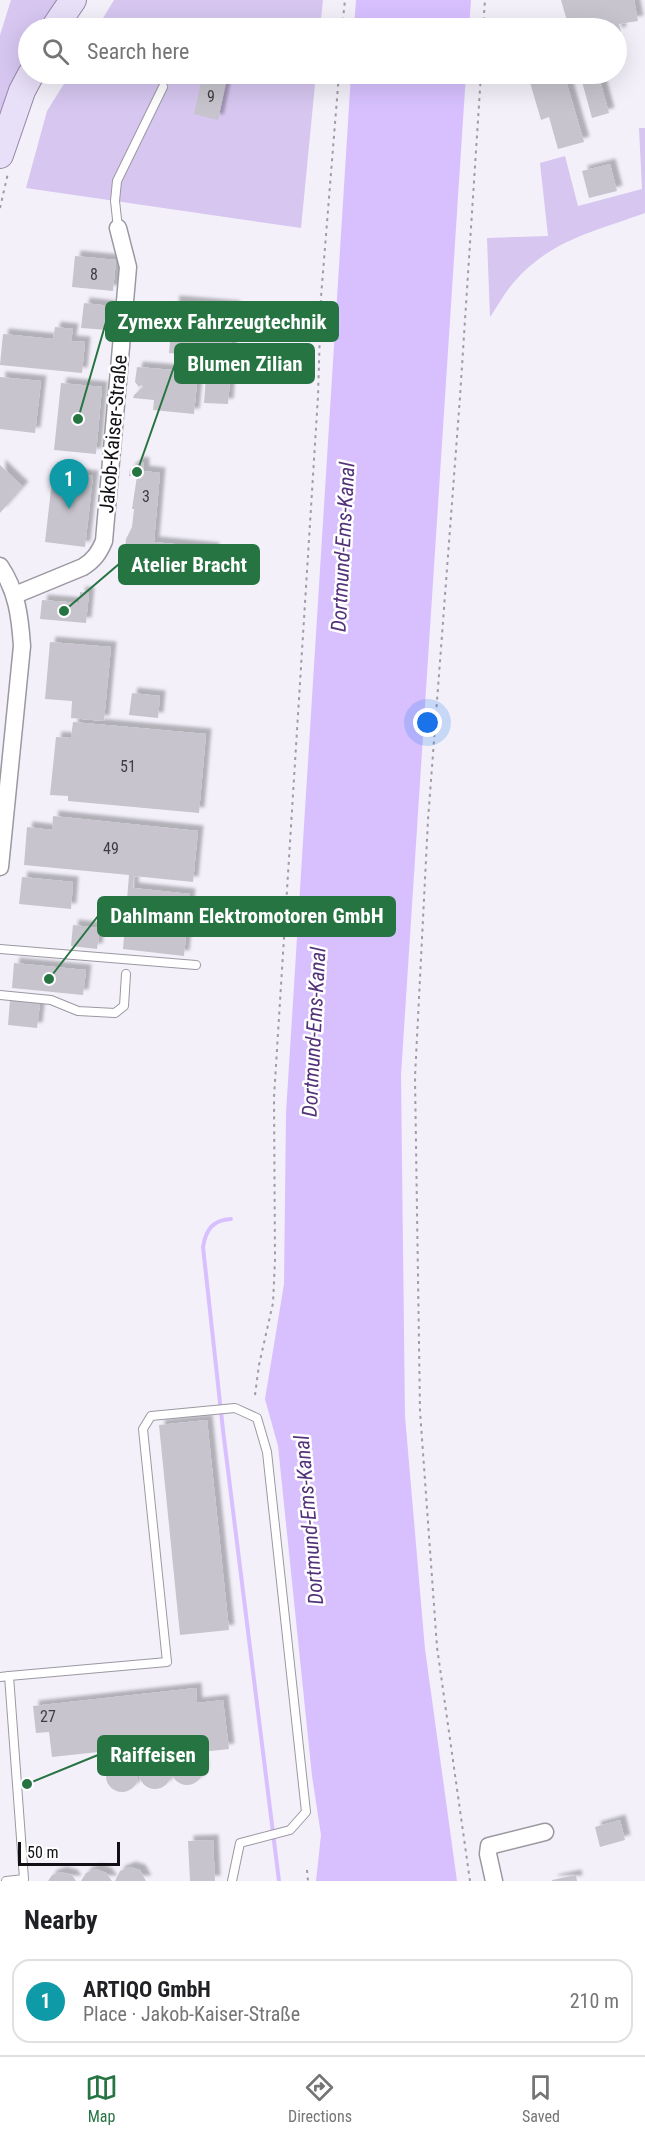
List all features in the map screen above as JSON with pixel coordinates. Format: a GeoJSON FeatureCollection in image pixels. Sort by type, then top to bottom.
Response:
{"type":"FeatureCollection","features":[{"type":"Feature","properties":{"kind":"main road"},"geometry":{"type":"LineString","coordinates":[[60,18],[72,0]]}},
{"type":"Feature","properties":{"kind":"main road"},"geometry":{"type":"LineString","coordinates":[[0,155],[26,84]]}},
{"type":"Feature","properties":{"kind":"street","name":"Jakob-Kaiser-Straße"},"geometry":{"type":"LineString","coordinates":[[15,595],[83,567],[92,561],[104,541],[128,267],[118,228]]}},
{"type":"Feature","properties":{"kind":"street"},"geometry":{"type":"LineString","coordinates":[[0,566],[15,595],[20,617],[20,673],[0,867]]}},
{"type":"Feature","properties":{"kind":"street"},"geometry":{"type":"LineString","coordinates":[[494,1881],[488,1854],[489,1846],[545,1832]]}},
{"type":"Feature","properties":{"kind":"lane","name":"Jakob-Kaiser-Straße"},"geometry":{"type":"LineString","coordinates":[[118,228],[115,201],[117,181],[163,87]]}},
{"type":"Feature","properties":{"kind":"lane"},"geometry":{"type":"LineString","coordinates":[[0,949],[196,965]]}},
{"type":"Feature","properties":{"kind":"lane"},"geometry":{"type":"LineString","coordinates":[[0,995],[51,1000],[78,1011],[115,1013],[124,1006],[126,974]]}},
{"type":"Feature","properties":{"kind":"lane"},"geometry":{"type":"LineString","coordinates":[[6,1881],[25,1880],[4,1677],[167,1662],[143,1429],[151,1416],[235,1408],[257,1418],[267,1452],[306,1812],[290,1830],[240,1843],[232,1881]]}},
{"type":"Feature","properties":{"kind":"path"},"geometry":{"type":"LineString","coordinates":[[343,18],[345,0]]}},
{"type":"Feature","properties":{"kind":"path"},"geometry":{"type":"LineString","coordinates":[[484,18],[485,0]]}},
{"type":"Feature","properties":{"kind":"path"},"geometry":{"type":"LineString","coordinates":[[255,1395],[259,1365],[273,1304],[274,1085],[318,396],[321,297],[338,84]]}},
{"type":"Feature","properties":{"kind":"path"},"geometry":{"type":"LineString","coordinates":[[470,1881],[436,1647],[420,1411],[415,1077],[428,820],[460,397],[480,84]]}},
{"type":"Feature","properties":{"kind":"path"},"geometry":{"type":"LineString","coordinates":[[307,1870],[308,1881]]}},
{"type":"Feature","properties":{"kind":"shaded area"},"geometry":{"type":"Polygon","coordinates":[[[11,0],[61,0],[49,18],[18,18],[18,81],[0,132],[0,35],[11,0]]]}},
{"type":"Feature","properties":{"kind":"shaded area"},"geometry":{"type":"Polygon","coordinates":[[[114,0],[323,0],[321,18],[103,18],[114,0]]]}},
{"type":"Feature","properties":{"kind":"shaded area"},"geometry":{"type":"Polygon","coordinates":[[[64,84],[315,84],[301,228],[26,188],[47,111],[64,84]]]}},
{"type":"Feature","properties":{"kind":"shaded area"},"geometry":{"type":"Polygon","coordinates":[[[639,128],[645,128],[645,213],[575,238],[543,256],[514,282],[490,317],[487,238],[548,236],[540,163],[565,156],[578,206],[642,189],[639,128]]]}},
{"type":"Feature","properties":{"kind":"water"},"geometry":{"type":"Polygon","coordinates":[[[356,0],[471,0],[470,18],[355,18],[356,0]]]}},
{"type":"Feature","properties":{"kind":"water","name":"Dortmund-Ems-Kanal"},"geometry":{"type":"Polygon","coordinates":[[[350,84],[465,84],[401,1075],[405,1416],[425,1649],[457,1881],[316,1881],[321,1835],[312,1776],[278,1446],[265,1399],[284,1284],[286,1113],[350,84]]]}},
{"type":"Feature","properties":{"kind":"building"},"geometry":{"type":"Polygon","coordinates":[[[561,0],[634,0],[638,21],[627,23],[627,18],[566,18],[561,0]]]}},
{"type":"Feature","properties":{"kind":"building"},"geometry":{"type":"Polygon","coordinates":[[[201,84],[226,84],[218,120],[194,114],[201,84]]]}},
{"type":"Feature","properties":{"kind":"building"},"geometry":{"type":"Polygon","coordinates":[[[530,84],[567,84],[584,142],[558,149],[549,117],[541,120],[530,84]]]}},
{"type":"Feature","properties":{"kind":"building"},"geometry":{"type":"Polygon","coordinates":[[[583,84],[601,84],[609,113],[592,118],[583,84]]]}},
{"type":"Feature","properties":{"kind":"building"},"geometry":{"type":"Polygon","coordinates":[[[610,164],[617,191],[589,198],[582,171],[610,164]]]}},
{"type":"Feature","properties":{"kind":"building"},"geometry":{"type":"Polygon","coordinates":[[[75,256],[116,260],[113,291],[72,287],[75,256]]]}},
{"type":"Feature","properties":{"kind":"building"},"geometry":{"type":"Polygon","coordinates":[[[174,301],[235,306],[230,359],[169,353],[174,301]]]}},
{"type":"Feature","properties":{"kind":"building"},"geometry":{"type":"Polygon","coordinates":[[[84,303],[110,306],[108,330],[81,328],[84,303]]]}},
{"type":"Feature","properties":{"kind":"building"},"geometry":{"type":"Polygon","coordinates":[[[55,327],[73,329],[71,341],[85,342],[82,373],[0,365],[3,334],[53,339],[55,327]]]}},
{"type":"Feature","properties":{"kind":"building"},"geometry":{"type":"Polygon","coordinates":[[[137,367],[198,372],[194,414],[153,410],[154,400],[133,398],[143,387],[141,385],[139,387],[135,382],[137,367]]]}},
{"type":"Feature","properties":{"kind":"building"},"geometry":{"type":"Polygon","coordinates":[[[0,377],[41,381],[35,433],[0,429],[0,377]]]}},
{"type":"Feature","properties":{"kind":"building"},"geometry":{"type":"Polygon","coordinates":[[[206,377],[230,379],[228,404],[204,403],[206,377]]]}},
{"type":"Feature","properties":{"kind":"building"},"geometry":{"type":"Polygon","coordinates":[[[61,383],[102,387],[96,454],[54,450],[61,383]]]}},
{"type":"Feature","properties":{"kind":"building"},"geometry":{"type":"Polygon","coordinates":[[[138,462],[144,463],[144,471],[160,473],[154,542],[214,548],[212,578],[123,570],[126,539],[132,527],[137,476],[129,476],[130,469],[138,462]]]}},
{"type":"Feature","properties":{"kind":"building"},"geometry":{"type":"Polygon","coordinates":[[[0,465],[23,487],[0,513],[0,465]]]}},
{"type":"Feature","properties":{"kind":"building"},"geometry":{"type":"Polygon","coordinates":[[[53,472],[93,476],[85,547],[45,542],[53,472]]]}},
{"type":"Feature","properties":{"kind":"building"},"geometry":{"type":"Polygon","coordinates":[[[80,592],[89,593],[86,623],[40,619],[42,600],[79,603],[80,592]]]}},
{"type":"Feature","properties":{"kind":"building"},"geometry":{"type":"Polygon","coordinates":[[[50,642],[111,647],[104,721],[71,718],[72,701],[45,699],[50,642]]]}},
{"type":"Feature","properties":{"kind":"building"},"geometry":{"type":"Polygon","coordinates":[[[132,693],[160,696],[158,718],[129,715],[132,693]]]}},
{"type":"Feature","properties":{"kind":"building"},"geometry":{"type":"Polygon","coordinates":[[[73,722],[206,734],[199,813],[68,801],[68,796],[50,795],[56,737],[71,738],[73,722]]]}},
{"type":"Feature","properties":{"kind":"building"},"geometry":{"type":"Polygon","coordinates":[[[53,816],[198,831],[193,882],[134,876],[133,888],[190,894],[184,956],[123,949],[129,875],[24,865],[27,827],[52,830],[53,816]]]}},
{"type":"Feature","properties":{"kind":"building"},"geometry":{"type":"Polygon","coordinates":[[[22,877],[73,882],[71,909],[19,904],[22,877]]]}},
{"type":"Feature","properties":{"kind":"building"},"geometry":{"type":"Polygon","coordinates":[[[73,925],[100,928],[97,949],[71,946],[73,925]]]}},
{"type":"Feature","properties":{"kind":"building"},"geometry":{"type":"Polygon","coordinates":[[[14,963],[86,970],[83,995],[12,988],[14,963]]]}},
{"type":"Feature","properties":{"kind":"building"},"geometry":{"type":"Polygon","coordinates":[[[10,1000],[40,1003],[37,1028],[8,1025],[10,1000]]]}},
{"type":"Feature","properties":{"kind":"building"},"geometry":{"type":"Polygon","coordinates":[[[207,1420],[229,1630],[180,1635],[159,1425],[207,1420]]]}},
{"type":"Feature","properties":{"kind":"building"},"geometry":{"type":"Polygon","coordinates":[[[196,1688],[197,1703],[223,1700],[229,1749],[201,1752],[200,1741],[52,1757],[49,1732],[36,1733],[33,1706],[196,1688]]]}},
{"type":"Feature","properties":{"kind":"building"},"geometry":{"type":"Polygon","coordinates":[[[187,1753],[198,1758],[203,1769],[198,1780],[187,1785],[176,1780],[171,1769],[176,1758],[187,1753]]]}},
{"type":"Feature","properties":{"kind":"building"},"geometry":{"type":"Polygon","coordinates":[[[155,1757],[166,1762],[171,1773],[166,1784],[155,1789],[144,1784],[139,1773],[144,1762],[155,1757]]]}},
{"type":"Feature","properties":{"kind":"building"},"geometry":{"type":"Polygon","coordinates":[[[122,1760],[133,1765],[138,1776],[133,1787],[122,1792],[111,1787],[106,1776],[111,1765],[122,1760]]]}},
{"type":"Feature","properties":{"kind":"building"},"geometry":{"type":"Polygon","coordinates":[[[620,1820],[625,1840],[600,1847],[595,1827],[620,1820]]]}},
{"type":"Feature","properties":{"kind":"building"},"geometry":{"type":"Polygon","coordinates":[[[213,1840],[215,1881],[190,1881],[188,1841],[213,1840]]]}},
{"type":"Feature","properties":{"kind":"building"},"geometry":{"type":"Polygon","coordinates":[[[130,1867],[140,1870],[146,1881],[115,1881],[120,1871],[130,1867]]]}},
{"type":"Feature","properties":{"kind":"building"},"geometry":{"type":"Polygon","coordinates":[[[96,1869],[106,1873],[112,1881],[81,1881],[86,1873],[96,1869]]]}},
{"type":"Feature","properties":{"kind":"building"},"geometry":{"type":"Polygon","coordinates":[[[61,1872],[72,1875],[76,1881],[48,1881],[52,1875],[61,1872]]]}},
{"type":"Feature","properties":{"kind":"building"},"geometry":{"type":"Polygon","coordinates":[[[576,1875],[577,1881],[552,1881],[552,1880],[576,1875]]]}},
{"type":"Feature","properties":{"kind":"waterway"},"geometry":{"type":"LineString","coordinates":[[231,1219],[219,1221],[211,1227],[203,1247],[223,1430],[279,1881]]}},
{"type":"Feature","properties":{"kind":"place","name":"Zymexx Fahrzeugtechnik"},"geometry":{"type":"Point","coordinates":[78,419]}},
{"type":"Feature","properties":{"kind":"place","name":"Blumen Zilian"},"geometry":{"type":"Point","coordinates":[137,472]}},
{"type":"Feature","properties":{"kind":"place","name":"ARTIQO GmbH"},"geometry":{"type":"Point","coordinates":[69,509]}},
{"type":"Feature","properties":{"kind":"place","name":"Atelier Bracht"},"geometry":{"type":"Point","coordinates":[64,611]}},
{"type":"Feature","properties":{"kind":"place","name":"Dahlmann Elektromotoren GmbH"},"geometry":{"type":"Point","coordinates":[49,979]}},
{"type":"Feature","properties":{"kind":"place","name":"Raiffeisen"},"geometry":{"type":"Point","coordinates":[27,1784]}}]}
